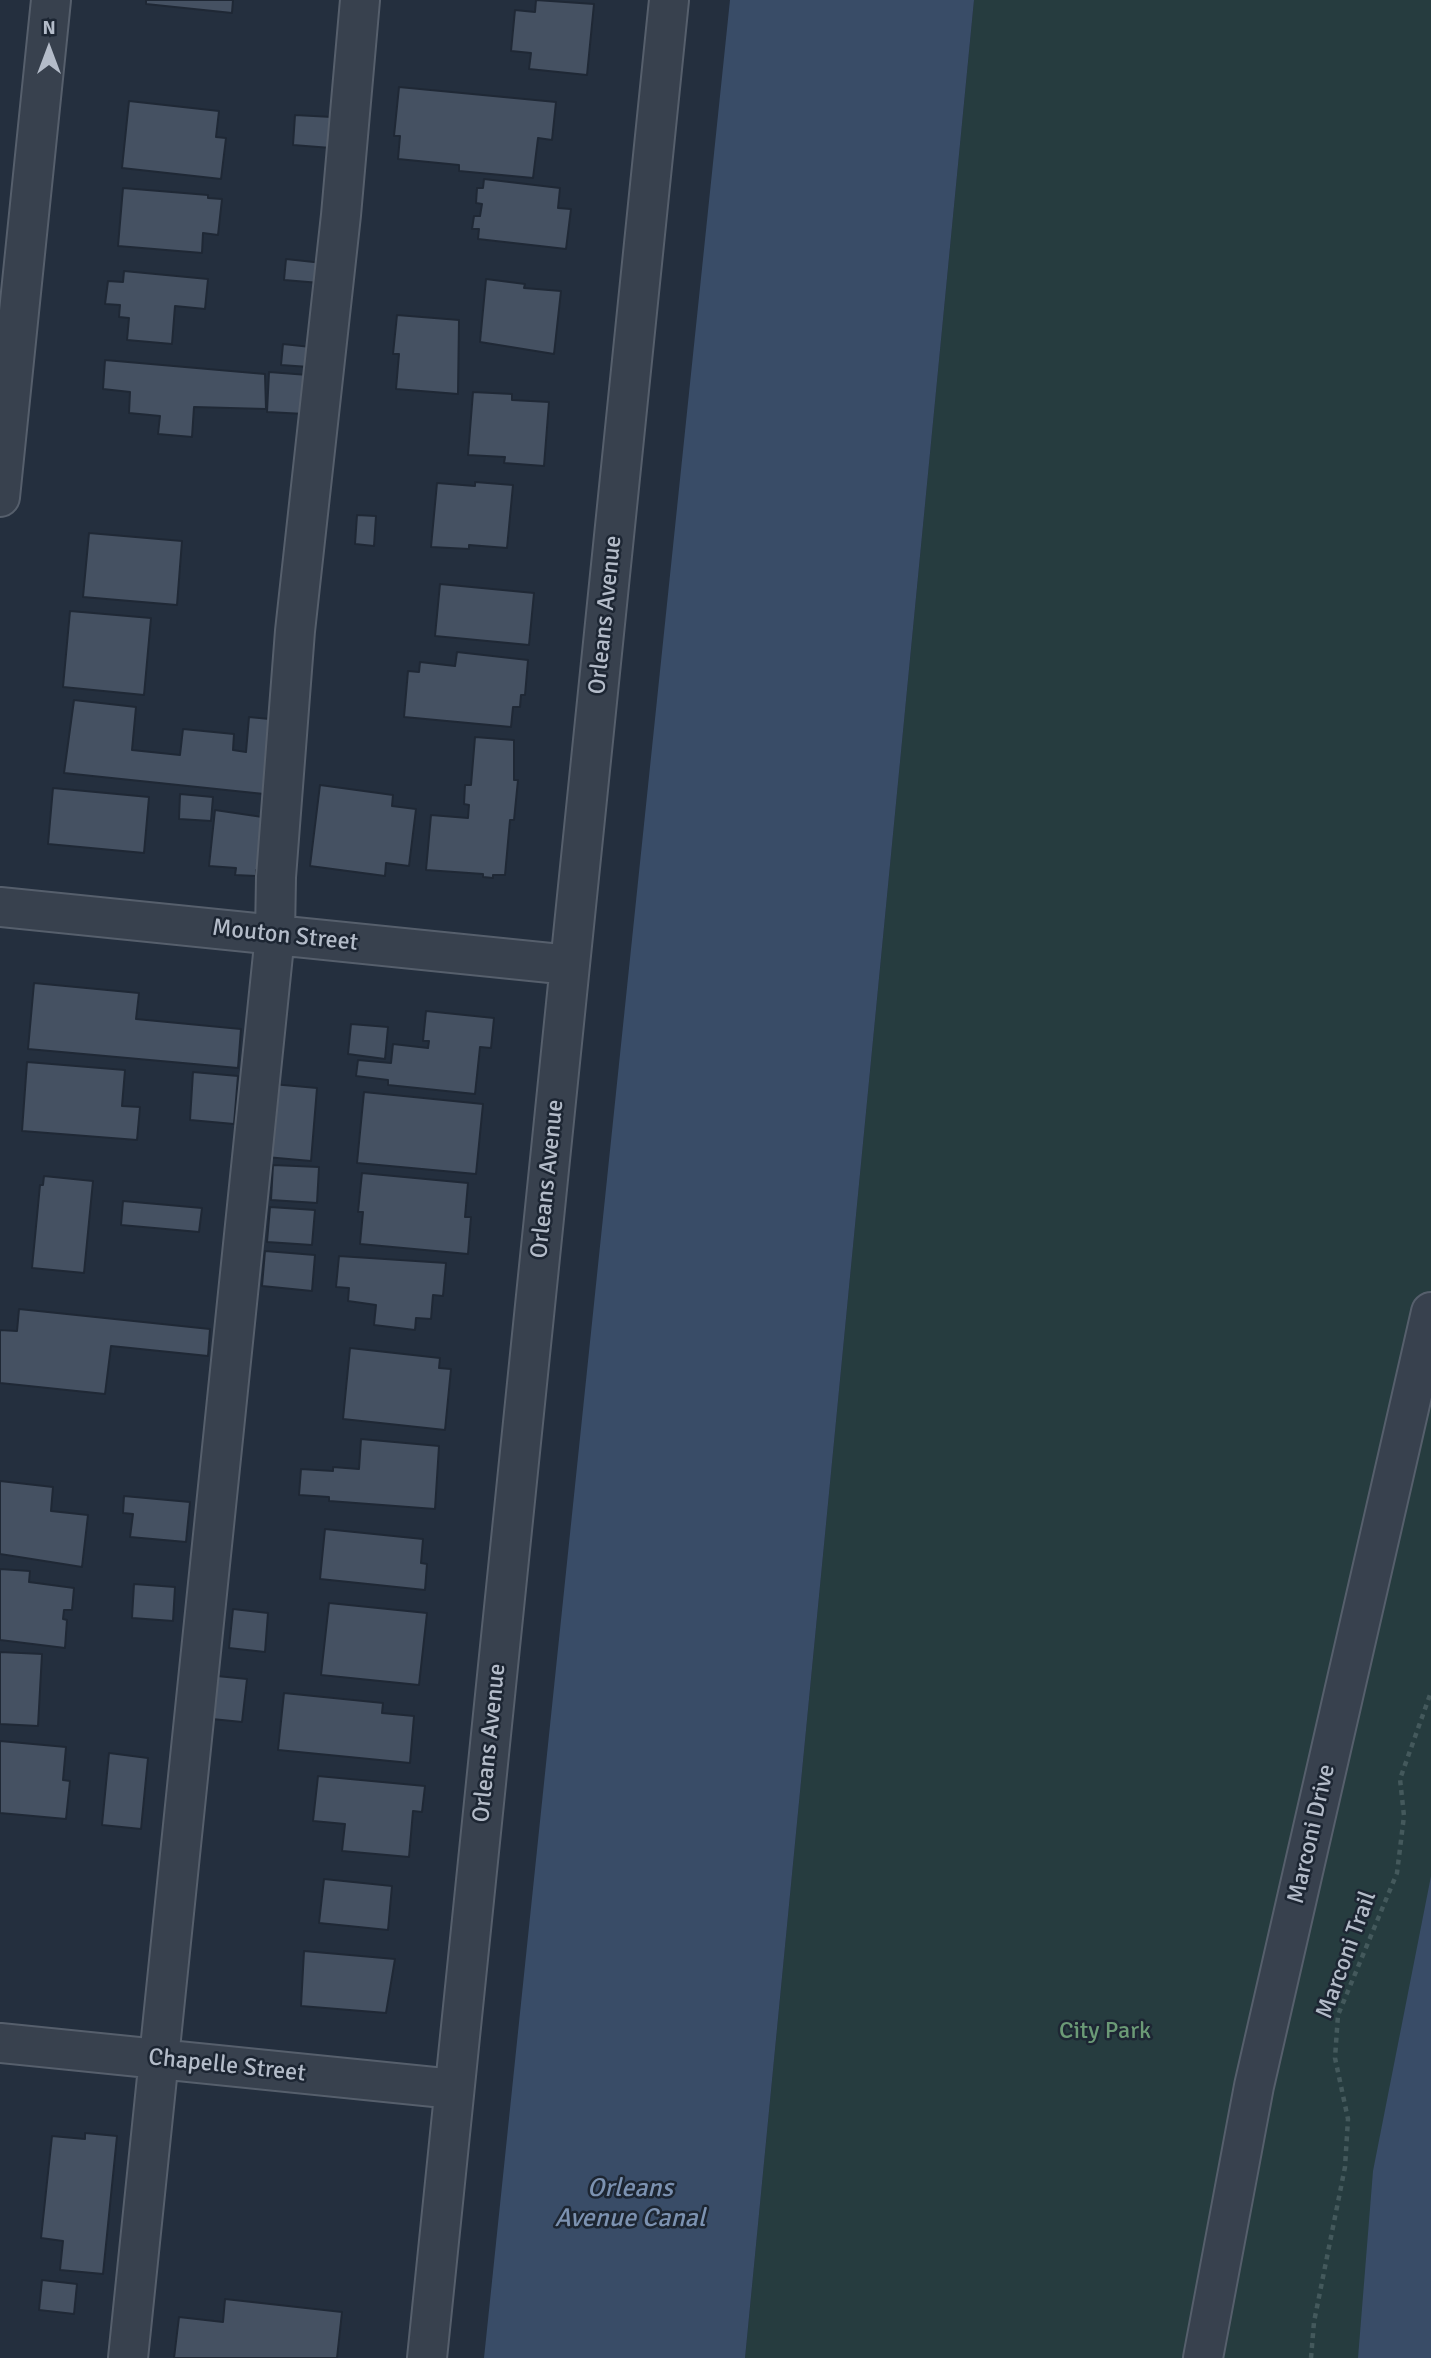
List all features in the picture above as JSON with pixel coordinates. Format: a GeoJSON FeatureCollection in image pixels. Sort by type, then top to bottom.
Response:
{"type":"FeatureCollection","features":[{"type":"Feature","properties":{"kind":"street"},"geometry":{"type":"LineString","coordinates":[[0,497],[51,0]]}},
{"type":"Feature","properties":{"kind":"street"},"geometry":{"type":"LineString","coordinates":[[128,2358],[275,935],[276,877],[296,631],[341,215],[360,0]]}},
{"type":"Feature","properties":{"kind":"street","name":"Orleans Avenue"},"geometry":{"type":"LineString","coordinates":[[427,2358],[669,0]]}},
{"type":"Feature","properties":{"kind":"street","name":"Mouton Street"},"geometry":{"type":"LineString","coordinates":[[0,907],[570,965]]}},
{"type":"Feature","properties":{"kind":"street","name":"Marconi Drive"},"geometry":{"type":"LineString","coordinates":[[1203,2358],[1257,2072],[1431,1312]]}},
{"type":"Feature","properties":{"kind":"street","name":"Chapelle Street"},"geometry":{"type":"LineString","coordinates":[[0,2043],[454,2090]]}},
{"type":"Feature","properties":{"kind":"path","name":"Marconi Trail"},"geometry":{"type":"LineString","coordinates":[[1311,2358],[1314,2322],[1345,2167],[1349,2119],[1335,2058],[1338,2015],[1397,1873],[1404,1816],[1400,1779],[1431,1692]]}},
{"type":"Feature","properties":{"kind":"green space","name":"City Park"},"geometry":{"type":"Polygon","coordinates":[[[974,0],[1431,0],[1431,2358],[745,2358],[974,0]]]}},
{"type":"Feature","properties":{"kind":"water","name":"Orleans Avenue Canal"},"geometry":{"type":"Polygon","coordinates":[[[730,0],[974,0],[745,2358],[484,2358],[730,0]]]}},
{"type":"Feature","properties":{"kind":"water"},"geometry":{"type":"Polygon","coordinates":[[[1431,1876],[1431,2358],[1358,2358],[1373,2171],[1431,1876]]]}},
{"type":"Feature","properties":{"kind":"building"},"geometry":{"type":"Polygon","coordinates":[[[146,0],[233,0],[232,13],[146,4],[146,0]]]}},
{"type":"Feature","properties":{"kind":"building"},"geometry":{"type":"Polygon","coordinates":[[[536,0],[594,4],[587,75],[529,69],[531,53],[511,51],[515,10],[535,12],[536,0]]]}},
{"type":"Feature","properties":{"kind":"building"},"geometry":{"type":"Polygon","coordinates":[[[399,87],[556,102],[552,140],[538,138],[533,178],[459,171],[459,165],[398,159],[400,136],[394,136],[399,87]]]}},
{"type":"Feature","properties":{"kind":"building"},"geometry":{"type":"Polygon","coordinates":[[[129,101],[219,111],[216,137],[226,138],[221,179],[122,168],[129,101]]]}},
{"type":"Feature","properties":{"kind":"building"},"geometry":{"type":"Polygon","coordinates":[[[295,115],[332,117],[331,148],[293,145],[295,115]]]}},
{"type":"Feature","properties":{"kind":"building"},"geometry":{"type":"Polygon","coordinates":[[[484,179],[560,188],[558,208],[571,209],[566,249],[478,239],[479,229],[472,229],[474,216],[480,216],[482,204],[476,203],[477,188],[483,188],[484,179]]]}},
{"type":"Feature","properties":{"kind":"building"},"geometry":{"type":"Polygon","coordinates":[[[123,188],[208,195],[208,198],[222,199],[218,235],[203,233],[202,253],[118,246],[123,188]]]}},
{"type":"Feature","properties":{"kind":"building"},"geometry":{"type":"Polygon","coordinates":[[[286,259],[323,263],[320,283],[284,280],[286,259]]]}},
{"type":"Feature","properties":{"kind":"building"},"geometry":{"type":"Polygon","coordinates":[[[124,271],[208,279],[205,309],[175,306],[172,344],[127,340],[129,318],[119,317],[120,305],[105,304],[108,281],[123,282],[124,271]]]}},
{"type":"Feature","properties":{"kind":"building"},"geometry":{"type":"Polygon","coordinates":[[[486,279],[525,284],[524,288],[561,291],[554,354],[480,342],[486,279]]]}},
{"type":"Feature","properties":{"kind":"building"},"geometry":{"type":"Polygon","coordinates":[[[397,315],[459,320],[458,394],[396,389],[399,354],[393,354],[397,315]]]}},
{"type":"Feature","properties":{"kind":"building"},"geometry":{"type":"Polygon","coordinates":[[[283,344],[311,347],[309,367],[281,365],[283,344]]]}},
{"type":"Feature","properties":{"kind":"building"},"geometry":{"type":"Polygon","coordinates":[[[105,360],[265,374],[266,409],[194,407],[192,437],[158,434],[160,416],[129,413],[130,392],[103,389],[105,360]]]}},
{"type":"Feature","properties":{"kind":"building"},"geometry":{"type":"Polygon","coordinates":[[[269,372],[308,375],[305,414],[267,412],[269,372]]]}},
{"type":"Feature","properties":{"kind":"building"},"geometry":{"type":"Polygon","coordinates":[[[473,392],[512,394],[512,400],[549,402],[544,466],[504,463],[505,457],[468,455],[473,392]]]}},
{"type":"Feature","properties":{"kind":"building"},"geometry":{"type":"Polygon","coordinates":[[[475,482],[513,485],[507,548],[469,545],[469,549],[431,547],[437,483],[475,486],[475,482]]]}},
{"type":"Feature","properties":{"kind":"building"},"geometry":{"type":"Polygon","coordinates":[[[357,515],[376,516],[374,546],[355,544],[357,515]]]}},
{"type":"Feature","properties":{"kind":"building"},"geometry":{"type":"Polygon","coordinates":[[[89,533],[182,541],[177,605],[83,597],[89,533]]]}},
{"type":"Feature","properties":{"kind":"building"},"geometry":{"type":"Polygon","coordinates":[[[440,584],[534,593],[529,645],[435,636],[440,584]]]}},
{"type":"Feature","properties":{"kind":"building"},"geometry":{"type":"Polygon","coordinates":[[[70,611],[151,618],[144,695],[63,687],[70,611]]]}},
{"type":"Feature","properties":{"kind":"building"},"geometry":{"type":"Polygon","coordinates":[[[457,652],[528,660],[525,695],[521,695],[520,707],[513,707],[511,727],[404,717],[408,671],[419,672],[420,662],[455,666],[457,652]]]}},
{"type":"Feature","properties":{"kind":"building"},"geometry":{"type":"Polygon","coordinates":[[[74,700],[136,707],[132,750],[180,755],[183,729],[234,734],[233,750],[246,752],[249,717],[280,720],[264,794],[64,773],[74,700]]]}},
{"type":"Feature","properties":{"kind":"building"},"geometry":{"type":"Polygon","coordinates":[[[475,737],[514,740],[514,780],[518,780],[514,820],[510,820],[505,875],[493,875],[493,878],[483,877],[483,874],[426,870],[431,815],[468,818],[469,805],[464,804],[465,785],[471,785],[475,737]]]}},
{"type":"Feature","properties":{"kind":"building"},"geometry":{"type":"Polygon","coordinates":[[[320,785],[393,795],[392,806],[416,809],[409,866],[386,863],[385,876],[310,866],[320,785]]]}},
{"type":"Feature","properties":{"kind":"building"},"geometry":{"type":"Polygon","coordinates":[[[53,788],[149,797],[144,853],[48,844],[53,788]]]}},
{"type":"Feature","properties":{"kind":"building"},"geometry":{"type":"Polygon","coordinates":[[[180,794],[213,797],[211,821],[179,819],[180,794]]]}},
{"type":"Feature","properties":{"kind":"building"},"geometry":{"type":"Polygon","coordinates":[[[215,810],[269,818],[264,871],[256,870],[256,876],[235,875],[236,868],[209,866],[215,810]]]}},
{"type":"Feature","properties":{"kind":"building"},"geometry":{"type":"Polygon","coordinates":[[[34,983],[139,993],[136,1019],[241,1029],[238,1068],[28,1049],[34,983]]]}},
{"type":"Feature","properties":{"kind":"building"},"geometry":{"type":"Polygon","coordinates":[[[426,1011],[494,1018],[491,1048],[480,1047],[475,1094],[388,1085],[388,1080],[356,1076],[358,1060],[391,1063],[393,1044],[428,1048],[429,1041],[423,1041],[426,1011]]]}},
{"type":"Feature","properties":{"kind":"building"},"geometry":{"type":"Polygon","coordinates":[[[351,1024],[388,1027],[385,1059],[348,1054],[351,1024]]]}},
{"type":"Feature","properties":{"kind":"building"},"geometry":{"type":"Polygon","coordinates":[[[27,1062],[125,1070],[122,1106],[140,1107],[137,1140],[22,1131],[27,1062]]]}},
{"type":"Feature","properties":{"kind":"building"},"geometry":{"type":"Polygon","coordinates":[[[193,1072],[238,1076],[234,1124],[190,1120],[193,1072]]]}},
{"type":"Feature","properties":{"kind":"building"},"geometry":{"type":"Polygon","coordinates":[[[272,1084],[317,1088],[311,1161],[266,1157],[272,1084]]]}},
{"type":"Feature","properties":{"kind":"building"},"geometry":{"type":"Polygon","coordinates":[[[364,1092],[483,1104],[476,1174],[357,1163],[364,1092]]]}},
{"type":"Feature","properties":{"kind":"building"},"geometry":{"type":"Polygon","coordinates":[[[273,1165],[319,1167],[317,1203],[271,1200],[273,1165]]]}},
{"type":"Feature","properties":{"kind":"building"},"geometry":{"type":"Polygon","coordinates":[[[362,1173],[468,1183],[465,1217],[471,1217],[468,1254],[360,1244],[363,1212],[358,1212],[362,1173]]]}},
{"type":"Feature","properties":{"kind":"building"},"geometry":{"type":"Polygon","coordinates":[[[44,1176],[93,1181],[84,1273],[32,1268],[40,1185],[43,1185],[44,1176]]]}},
{"type":"Feature","properties":{"kind":"building"},"geometry":{"type":"Polygon","coordinates":[[[123,1201],[202,1208],[199,1232],[121,1225],[123,1201]]]}},
{"type":"Feature","properties":{"kind":"building"},"geometry":{"type":"Polygon","coordinates":[[[270,1207],[315,1210],[312,1245],[267,1242],[270,1207]]]}},
{"type":"Feature","properties":{"kind":"building"},"geometry":{"type":"Polygon","coordinates":[[[265,1251],[315,1255],[312,1291],[262,1286],[265,1251]]]}},
{"type":"Feature","properties":{"kind":"building"},"geometry":{"type":"Polygon","coordinates":[[[339,1256],[446,1263],[443,1296],[433,1295],[431,1319],[416,1318],[415,1330],[374,1325],[376,1305],[348,1301],[349,1288],[336,1287],[339,1256]]]}},
{"type":"Feature","properties":{"kind":"building"},"geometry":{"type":"Polygon","coordinates":[[[19,1309],[210,1329],[208,1356],[111,1346],[105,1394],[0,1383],[0,1330],[17,1331],[19,1309]]]}},
{"type":"Feature","properties":{"kind":"building"},"geometry":{"type":"Polygon","coordinates":[[[350,1348],[440,1358],[439,1368],[451,1369],[445,1430],[343,1419],[350,1348]]]}},
{"type":"Feature","properties":{"kind":"building"},"geometry":{"type":"Polygon","coordinates":[[[361,1439],[439,1446],[435,1509],[329,1501],[329,1497],[299,1495],[301,1469],[359,1469],[361,1439]]]}},
{"type":"Feature","properties":{"kind":"building"},"geometry":{"type":"Polygon","coordinates":[[[0,1481],[53,1487],[51,1511],[88,1515],[82,1567],[0,1554],[0,1481]]]}},
{"type":"Feature","properties":{"kind":"building"},"geometry":{"type":"Polygon","coordinates":[[[124,1496],[190,1502],[186,1542],[130,1537],[133,1514],[123,1513],[124,1496]]]}},
{"type":"Feature","properties":{"kind":"building"},"geometry":{"type":"Polygon","coordinates":[[[325,1529],[423,1539],[421,1563],[427,1564],[425,1590],[320,1579],[325,1529]]]}},
{"type":"Feature","properties":{"kind":"building"},"geometry":{"type":"Polygon","coordinates":[[[0,1569],[30,1571],[29,1582],[74,1588],[72,1610],[64,1610],[63,1619],[67,1620],[65,1648],[0,1640],[0,1569]]]}},
{"type":"Feature","properties":{"kind":"building"},"geometry":{"type":"Polygon","coordinates":[[[134,1584],[175,1587],[173,1621],[132,1618],[134,1584]]]}},
{"type":"Feature","properties":{"kind":"building"},"geometry":{"type":"Polygon","coordinates":[[[329,1603],[427,1613],[419,1685],[321,1675],[329,1603]]]}},
{"type":"Feature","properties":{"kind":"building"},"geometry":{"type":"Polygon","coordinates":[[[233,1609],[268,1613],[265,1652],[229,1648],[233,1609]]]}},
{"type":"Feature","properties":{"kind":"building"},"geometry":{"type":"Polygon","coordinates":[[[0,1652],[42,1654],[38,1726],[0,1724],[0,1652]]]}},
{"type":"Feature","properties":{"kind":"building"},"geometry":{"type":"Polygon","coordinates":[[[207,1675],[247,1679],[242,1722],[202,1718],[207,1675]]]}},
{"type":"Feature","properties":{"kind":"building"},"geometry":{"type":"Polygon","coordinates":[[[284,1693],[383,1703],[382,1713],[414,1716],[410,1763],[278,1750],[284,1693]]]}},
{"type":"Feature","properties":{"kind":"building"},"geometry":{"type":"Polygon","coordinates":[[[0,1741],[66,1747],[63,1780],[70,1781],[66,1819],[0,1813],[0,1741]]]}},
{"type":"Feature","properties":{"kind":"building"},"geometry":{"type":"Polygon","coordinates":[[[109,1753],[148,1758],[141,1829],[102,1825],[109,1753]]]}},
{"type":"Feature","properties":{"kind":"building"},"geometry":{"type":"Polygon","coordinates":[[[318,1776],[425,1786],[422,1812],[413,1811],[409,1857],[342,1851],[345,1824],[313,1821],[318,1776]]]}},
{"type":"Feature","properties":{"kind":"building"},"geometry":{"type":"Polygon","coordinates":[[[324,1879],[392,1886],[388,1930],[319,1923],[324,1879]]]}},
{"type":"Feature","properties":{"kind":"building"},"geometry":{"type":"Polygon","coordinates":[[[304,1951],[395,1959],[386,2013],[301,2006],[304,1951]]]}},
{"type":"Feature","properties":{"kind":"building"},"geometry":{"type":"Polygon","coordinates":[[[85,2133],[117,2136],[103,2274],[60,2270],[63,2241],[41,2238],[52,2136],[85,2139],[85,2133]]]}},
{"type":"Feature","properties":{"kind":"building"},"geometry":{"type":"Polygon","coordinates":[[[42,2280],[77,2284],[74,2314],[39,2310],[42,2280]]]}},
{"type":"Feature","properties":{"kind":"building"},"geometry":{"type":"Polygon","coordinates":[[[225,2299],[342,2312],[337,2358],[174,2358],[179,2317],[223,2322],[225,2299]]]}}]}
